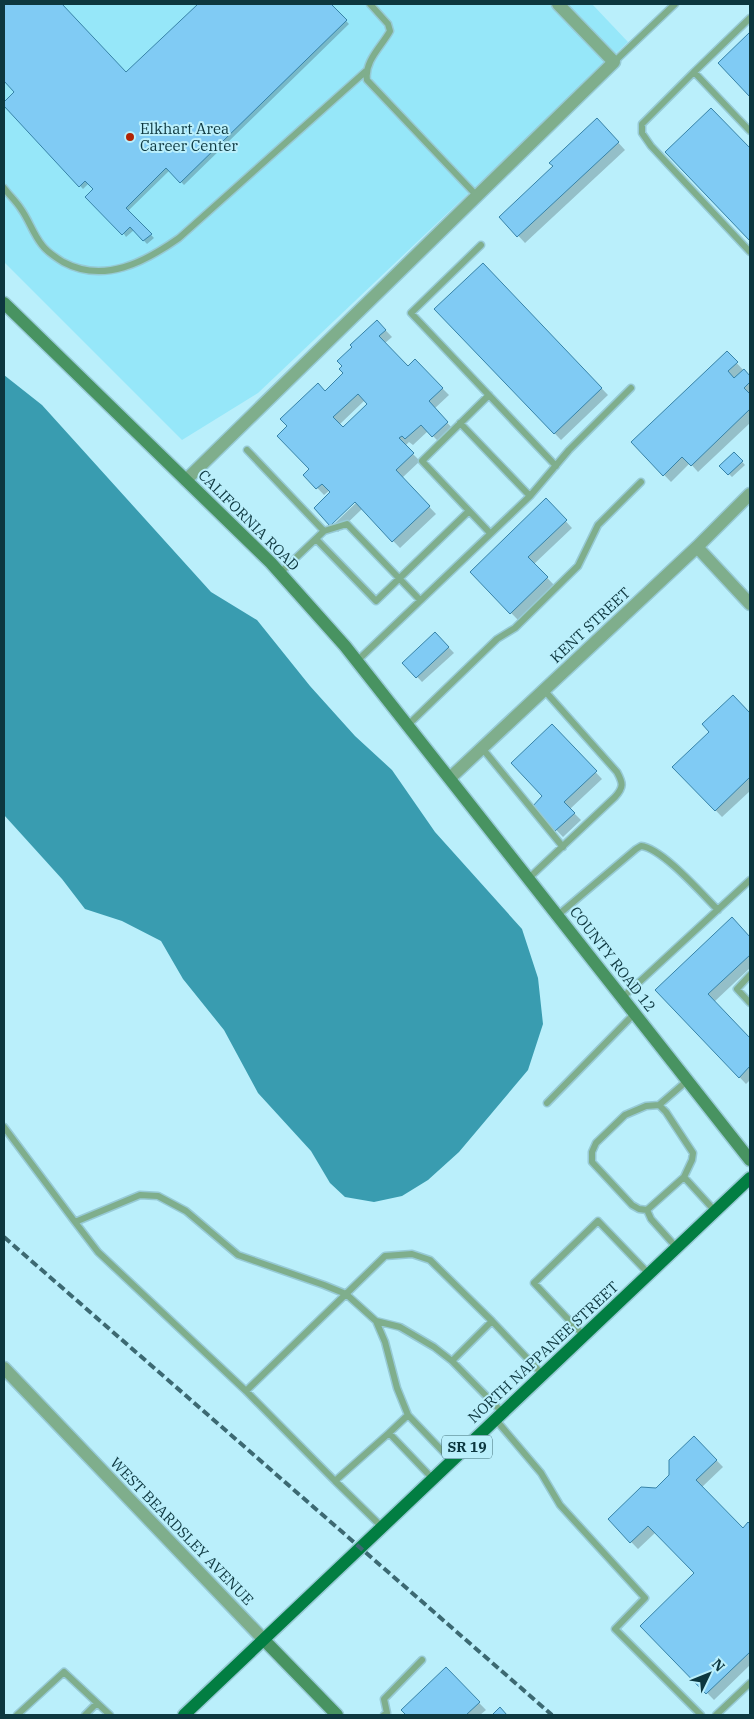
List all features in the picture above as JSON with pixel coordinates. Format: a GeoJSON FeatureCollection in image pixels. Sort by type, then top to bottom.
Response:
{"type":"FeatureCollection","features":[{"type":"Feature","properties":{"kind":"main road","name":"CALIFORNIA ROAD"},"geometry":{"type":"LineString","coordinates":[[4,303],[280,573],[357,661],[450,778]]}},
{"type":"Feature","properties":{"kind":"main road","name":"COUNTY ROAD 12"},"geometry":{"type":"LineString","coordinates":[[450,778],[750,1160]]}},
{"type":"Feature","properties":{"kind":"main road","name":"NORTH NAPPANEE STREET"},"geometry":{"type":"LineString","coordinates":[[184,1715],[750,1178]]}},
{"type":"Feature","properties":{"kind":"main road","name":"WEST BEARDSLEY AVENUE"},"geometry":{"type":"LineString","coordinates":[[264,1640],[336,1715]]}},
{"type":"Feature","properties":{"kind":"street"},"geometry":{"type":"LineString","coordinates":[[186,480],[614,62],[558,4]]}},
{"type":"Feature","properties":{"kind":"street","name":"KENT STREET"},"geometry":{"type":"LineString","coordinates":[[450,778],[697,547],[750,494]]}},
{"type":"Feature","properties":{"kind":"street"},"geometry":{"type":"LineString","coordinates":[[697,547],[750,604]]}},
{"type":"Feature","properties":{"kind":"street","name":"WEST BEARDSLEY AVENUE"},"geometry":{"type":"LineString","coordinates":[[4,1368],[264,1640]]}},
{"type":"Feature","properties":{"kind":"lane"},"geometry":{"type":"LineString","coordinates":[[370,4],[388,24],[390,31],[369,63],[366,72],[367,80],[477,196]]}},
{"type":"Feature","properties":{"kind":"lane"},"geometry":{"type":"LineString","coordinates":[[614,62],[674,4]]}},
{"type":"Feature","properties":{"kind":"lane"},"geometry":{"type":"LineString","coordinates":[[750,18],[642,124],[642,133],[651,146],[750,252]]}},
{"type":"Feature","properties":{"kind":"lane"},"geometry":{"type":"LineString","coordinates":[[4,188],[20,208],[42,245],[56,258],[79,269],[93,271],[112,271],[131,266],[156,255],[179,238],[366,72]]}},
{"type":"Feature","properties":{"kind":"lane"},"geometry":{"type":"LineString","coordinates":[[694,72],[750,131]]}},
{"type":"Feature","properties":{"kind":"lane"},"geometry":{"type":"LineString","coordinates":[[481,245],[411,313],[556,466]]}},
{"type":"Feature","properties":{"kind":"lane"},"geometry":{"type":"LineString","coordinates":[[357,661],[530,496],[569,450],[631,388]]}},
{"type":"Feature","properties":{"kind":"lane"},"geometry":{"type":"LineString","coordinates":[[489,395],[422,460],[490,533]]}},
{"type":"Feature","properties":{"kind":"lane"},"geometry":{"type":"LineString","coordinates":[[460,423],[530,496]]}},
{"type":"Feature","properties":{"kind":"lane"},"geometry":{"type":"LineString","coordinates":[[247,450],[324,531]]}},
{"type":"Feature","properties":{"kind":"lane"},"geometry":{"type":"LineString","coordinates":[[408,725],[497,639],[515,628],[578,566],[598,525],[641,482]]}},
{"type":"Feature","properties":{"kind":"lane"},"geometry":{"type":"LineString","coordinates":[[316,539],[376,601],[469,511]]}},
{"type":"Feature","properties":{"kind":"lane"},"geometry":{"type":"LineString","coordinates":[[280,573],[324,531],[347,524],[420,600]]}},
{"type":"Feature","properties":{"kind":"lane"},"geometry":{"type":"LineString","coordinates":[[529,878],[615,797],[622,788],[622,782],[616,772],[544,690]]}},
{"type":"Feature","properties":{"kind":"lane"},"geometry":{"type":"LineString","coordinates":[[482,748],[563,847]]}},
{"type":"Feature","properties":{"kind":"lane"},"geometry":{"type":"LineString","coordinates":[[558,915],[641,846],[654,850],[672,864],[718,910]]}},
{"type":"Feature","properties":{"kind":"lane"},"geometry":{"type":"LineString","coordinates":[[623,996],[750,880]]}},
{"type":"Feature","properties":{"kind":"lane"},"geometry":{"type":"LineString","coordinates":[[750,975],[736,989],[750,1003]]}},
{"type":"Feature","properties":{"kind":"lane"},"geometry":{"type":"LineString","coordinates":[[547,1103],[635,1013]]}},
{"type":"Feature","properties":{"kind":"lane"},"geometry":{"type":"LineString","coordinates":[[659,1105],[666,1112],[693,1153],[692,1160],[684,1176],[647,1210],[639,1209],[632,1205],[592,1162],[592,1152],[596,1143],[625,1116],[646,1106],[659,1105],[688,1080]]}},
{"type":"Feature","properties":{"kind":"lane"},"geometry":{"type":"LineString","coordinates":[[4,1127],[98,1252],[246,1391],[382,1527]]}},
{"type":"Feature","properties":{"kind":"lane"},"geometry":{"type":"LineString","coordinates":[[684,1176],[716,1212]]}},
{"type":"Feature","properties":{"kind":"lane"},"geometry":{"type":"LineString","coordinates":[[75,1222],[140,1195],[158,1196],[186,1210],[238,1255],[346,1294],[376,1321],[385,1342],[396,1388],[408,1415],[452,1461]]}},
{"type":"Feature","properties":{"kind":"lane"},"geometry":{"type":"LineString","coordinates":[[647,1210],[651,1219],[676,1248]]}},
{"type":"Feature","properties":{"kind":"lane"},"geometry":{"type":"LineString","coordinates":[[584,1336],[534,1283],[598,1221],[649,1274]]}},
{"type":"Feature","properties":{"kind":"lane"},"geometry":{"type":"LineString","coordinates":[[246,1391],[386,1256],[412,1254],[430,1260],[543,1375]]}},
{"type":"Feature","properties":{"kind":"lane"},"geometry":{"type":"LineString","coordinates":[[376,1321],[400,1327],[434,1347],[452,1361],[499,1416],[541,1473],[560,1505],[645,1598],[615,1629],[701,1715]]}},
{"type":"Feature","properties":{"kind":"lane"},"geometry":{"type":"LineString","coordinates":[[452,1361],[492,1321]]}},
{"type":"Feature","properties":{"kind":"lane"},"geometry":{"type":"LineString","coordinates":[[335,1481],[408,1415]]}},
{"type":"Feature","properties":{"kind":"lane"},"geometry":{"type":"LineString","coordinates":[[390,1433],[433,1479]]}},
{"type":"Feature","properties":{"kind":"lane"},"geometry":{"type":"LineString","coordinates":[[387,1714],[384,1700],[422,1660]]}},
{"type":"Feature","properties":{"kind":"lane"},"geometry":{"type":"LineString","coordinates":[[17,1715],[64,1672],[110,1715]]}},
{"type":"Feature","properties":{"kind":"lane"},"geometry":{"type":"LineString","coordinates":[[716,1715],[750,1683]]}},
{"type":"Feature","properties":{"kind":"lane"},"geometry":{"type":"LineString","coordinates":[[85,1715],[97,1703]]}},
{"type":"Feature","properties":{"kind":"shaded area"},"geometry":{"type":"Polygon","coordinates":[[[4,4],[592,4],[628,42],[258,393],[182,440],[4,262],[4,4]]]}},
{"type":"Feature","properties":{"kind":"shaded area"},"geometry":{"type":"Polygon","coordinates":[[[4,375],[42,405],[211,592],[257,620],[310,686],[355,736],[392,770],[435,832],[522,929],[538,978],[543,1024],[528,1070],[459,1152],[428,1180],[402,1196],[374,1202],[345,1197],[330,1183],[311,1151],[258,1093],[224,1030],[183,979],[161,941],[122,921],[85,909],[62,879],[4,815],[4,375]]]}},
{"type":"Feature","properties":{"kind":"building","name":"Elkhart Area Career Center"},"geometry":{"type":"Polygon","coordinates":[[[4,4],[62,4],[126,72],[198,4],[331,4],[347,20],[180,183],[166,168],[126,208],[152,234],[143,241],[130,227],[122,235],[85,197],[93,189],[85,181],[79,187],[4,106],[4,102],[14,92],[4,81],[4,4]]]}},
{"type":"Feature","properties":{"kind":"building"},"geometry":{"type":"Polygon","coordinates":[[[750,32],[750,97],[718,63],[750,32]]]}},
{"type":"Feature","properties":{"kind":"building"},"geometry":{"type":"Polygon","coordinates":[[[711,108],[750,148],[750,241],[665,152],[711,108]]]}},
{"type":"Feature","properties":{"kind":"building"},"geometry":{"type":"Polygon","coordinates":[[[597,118],[619,142],[517,237],[499,217],[553,166],[549,163],[597,118]]]}},
{"type":"Feature","properties":{"kind":"building"},"geometry":{"type":"Polygon","coordinates":[[[483,263],[602,388],[554,434],[434,309],[483,263]]]}},
{"type":"Feature","properties":{"kind":"building"},"geometry":{"type":"Polygon","coordinates":[[[377,320],[386,330],[379,336],[408,366],[415,359],[443,388],[429,401],[448,422],[432,437],[421,425],[405,439],[402,436],[399,438],[414,453],[396,470],[430,506],[392,542],[355,502],[330,526],[314,508],[330,492],[322,484],[316,489],[303,475],[309,469],[277,436],[287,426],[280,419],[318,383],[325,391],[343,373],[339,369],[342,366],[337,361],[352,347],[350,345],[377,320]],[[358,394],[333,417],[343,427],[367,404],[358,394]]]}},
{"type":"Feature","properties":{"kind":"building"},"geometry":{"type":"Polygon","coordinates":[[[727,351],[738,362],[728,371],[734,378],[744,369],[750,376],[750,382],[744,388],[750,394],[750,409],[691,466],[682,457],[663,476],[631,442],[727,351]]]}},
{"type":"Feature","properties":{"kind":"building"},"geometry":{"type":"Polygon","coordinates":[[[734,452],[743,461],[728,475],[719,466],[734,452]]]}},
{"type":"Feature","properties":{"kind":"building"},"geometry":{"type":"Polygon","coordinates":[[[546,498],[567,520],[528,557],[548,577],[510,614],[470,572],[546,498]]]}},
{"type":"Feature","properties":{"kind":"building"},"geometry":{"type":"Polygon","coordinates":[[[435,632],[449,647],[416,678],[402,663],[435,632]]]}},
{"type":"Feature","properties":{"kind":"building"},"geometry":{"type":"Polygon","coordinates":[[[733,695],[750,713],[750,777],[715,811],[672,767],[709,732],[702,724],[733,695]]]}},
{"type":"Feature","properties":{"kind":"building"},"geometry":{"type":"Polygon","coordinates":[[[552,724],[597,771],[564,802],[575,813],[555,831],[532,807],[542,796],[511,763],[552,724]]]}},
{"type":"Feature","properties":{"kind":"building"},"geometry":{"type":"Polygon","coordinates":[[[732,917],[750,937],[750,955],[708,994],[750,1038],[750,1066],[739,1078],[655,990],[732,917]]]}},
{"type":"Feature","properties":{"kind":"building"},"geometry":{"type":"Polygon","coordinates":[[[694,1436],[717,1460],[696,1480],[743,1528],[748,1522],[750,1524],[750,1652],[706,1694],[640,1626],[694,1573],[648,1526],[630,1543],[608,1519],[641,1487],[656,1488],[669,1475],[669,1460],[694,1436]]]}},
{"type":"Feature","properties":{"kind":"building"},"geometry":{"type":"Polygon","coordinates":[[[446,1667],[480,1702],[466,1715],[406,1715],[401,1710],[446,1667]]]}},
{"type":"Feature","properties":{"kind":"building"},"geometry":{"type":"Polygon","coordinates":[[[500,1707],[507,1715],[492,1715],[500,1707]]]}},
{"type":"Feature","properties":{"kind":"railway"},"geometry":{"type":"LineString","coordinates":[[4,1237],[552,1715]]}},
{"type":"Feature","properties":{"kind":"place","name":"Elkhart Area Career Center"},"geometry":{"type":"Point","coordinates":[130,137]}}]}
